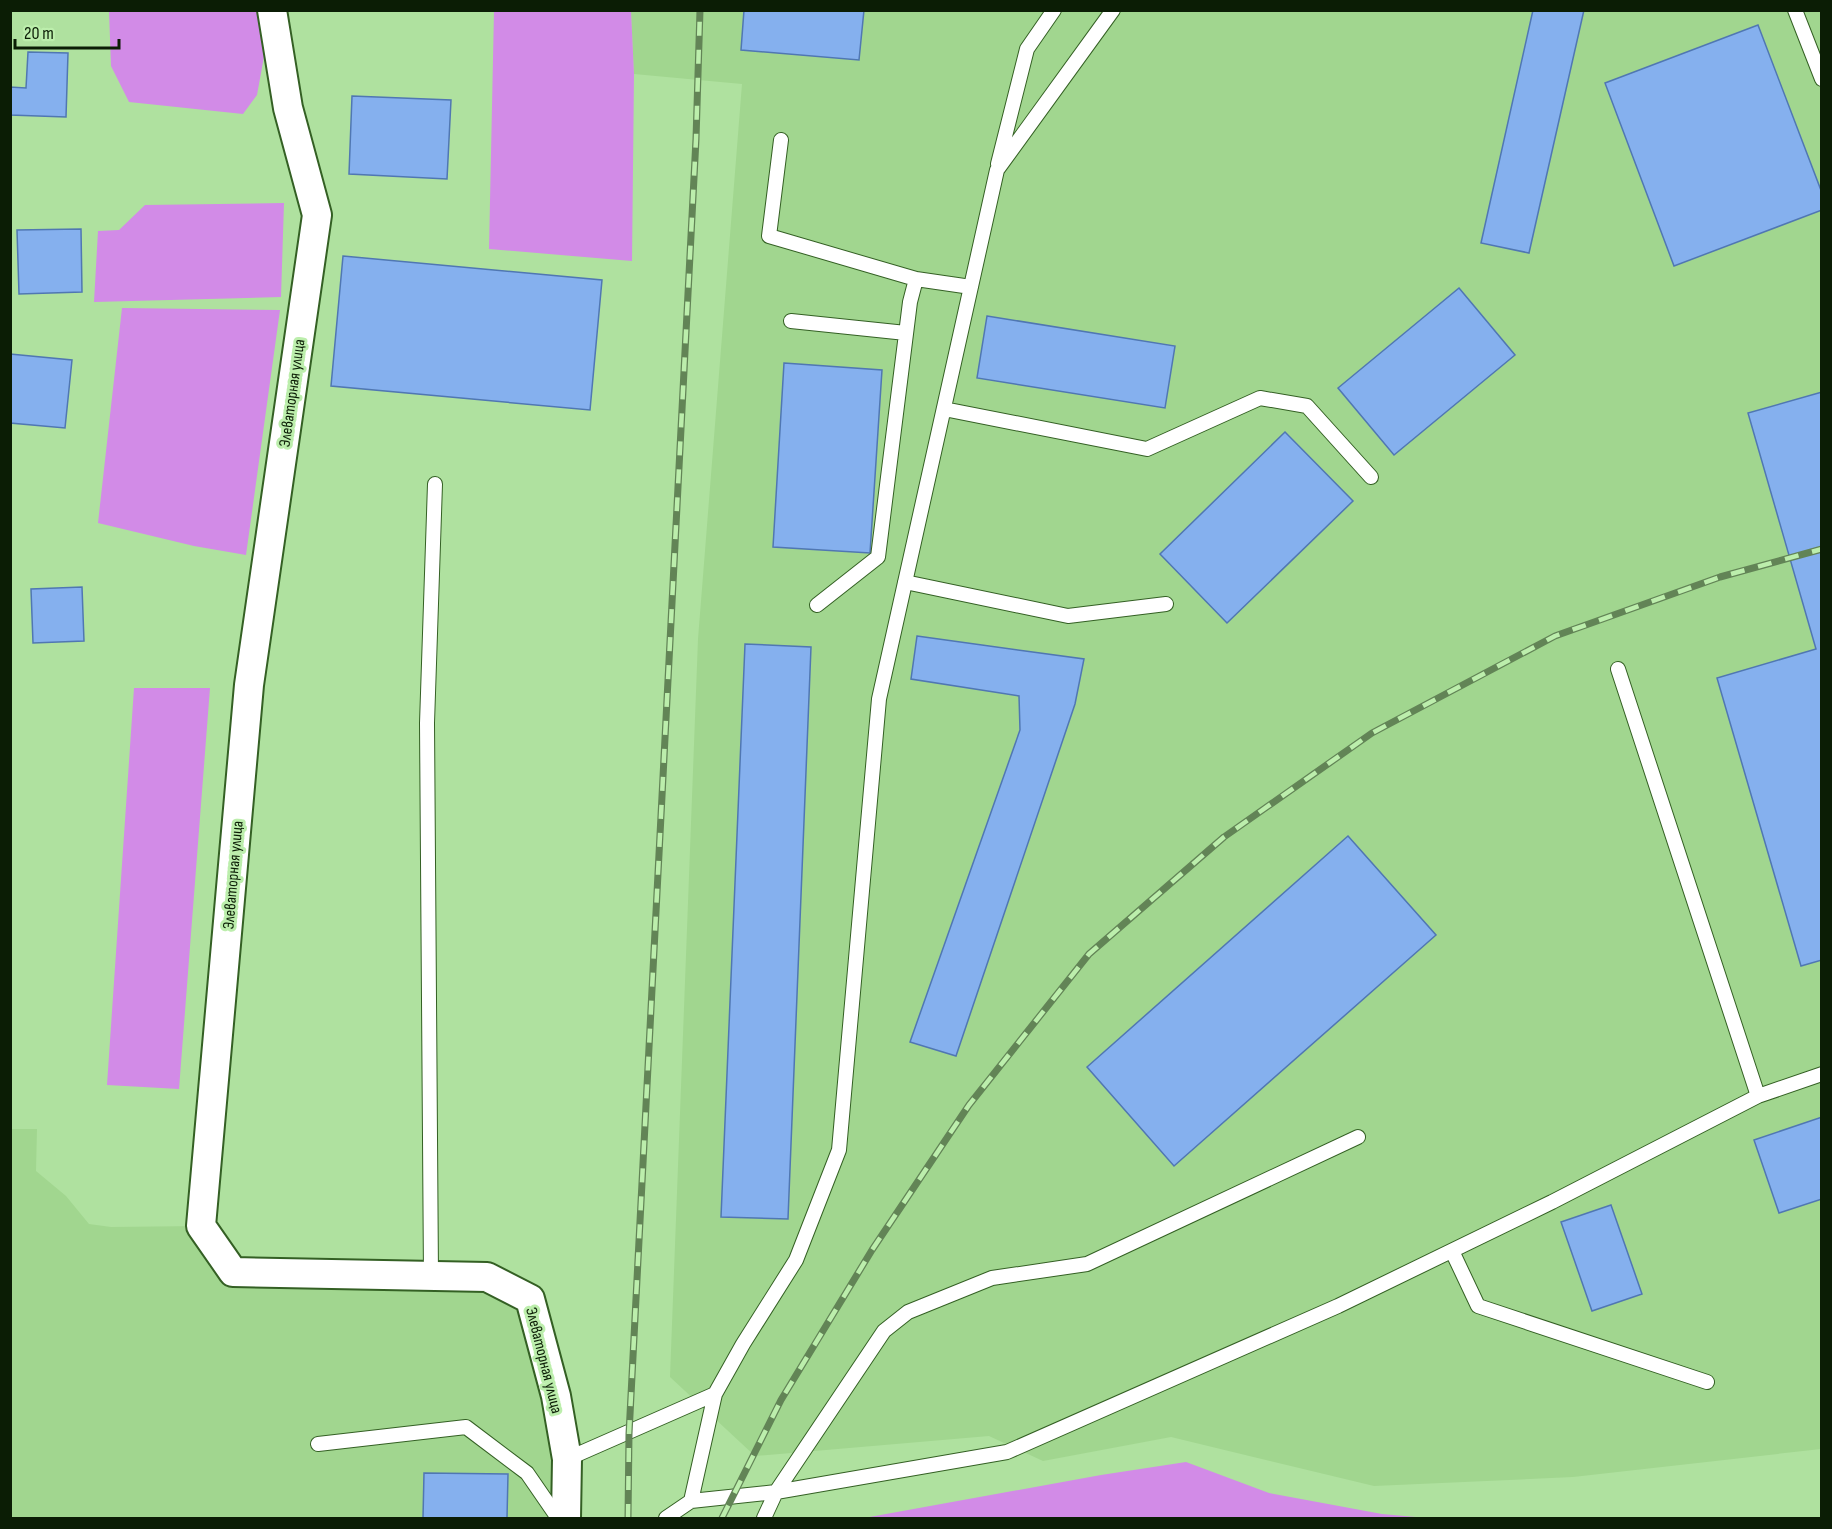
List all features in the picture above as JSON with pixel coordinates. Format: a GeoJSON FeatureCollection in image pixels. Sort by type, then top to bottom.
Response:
{"type":"FeatureCollection","features":[{"type":"Feature","properties":{"kind":"street","name":"Элеваторная улица"},"geometry":{"type":"LineString","coordinates":[[272,10],[288,108],[317,215],[249,685],[201,1226],[232,1272],[487,1277],[530,1299],[556,1396],[567,1459],[566,1518]]}},
{"type":"Feature","properties":{"kind":"lane"},"geometry":{"type":"LineString","coordinates":[[691,1501],[715,1394],[742,1344],[796,1260],[839,1150],[879,699],[997,170],[1027,49],[1054,10]]}},
{"type":"Feature","properties":{"kind":"lane"},"geometry":{"type":"LineString","coordinates":[[997,170],[1113,10]]}},
{"type":"Feature","properties":{"kind":"lane"},"geometry":{"type":"LineString","coordinates":[[1796,10],[1821,79]]}},
{"type":"Feature","properties":{"kind":"lane"},"geometry":{"type":"LineString","coordinates":[[781,140],[769,236],[916,279],[971,287]]}},
{"type":"Feature","properties":{"kind":"lane"},"geometry":{"type":"LineString","coordinates":[[817,605],[878,557],[910,302],[916,279]]}},
{"type":"Feature","properties":{"kind":"lane"},"geometry":{"type":"LineString","coordinates":[[791,321],[906,333]]}},
{"type":"Feature","properties":{"kind":"lane"},"geometry":{"type":"LineString","coordinates":[[944,409],[1147,449],[1260,398],[1307,406],[1371,477]]}},
{"type":"Feature","properties":{"kind":"lane"},"geometry":{"type":"LineString","coordinates":[[431,1276],[427,723],[435,484]]}},
{"type":"Feature","properties":{"kind":"lane"},"geometry":{"type":"LineString","coordinates":[[905,582],[1068,616],[1166,604]]}},
{"type":"Feature","properties":{"kind":"lane"},"geometry":{"type":"LineString","coordinates":[[1618,669],[1758,1096]]}},
{"type":"Feature","properties":{"kind":"lane"},"geometry":{"type":"LineString","coordinates":[[666,1518],[691,1501],[776,1492],[1007,1452],[1338,1306],[1552,1202],[1758,1096],[1821,1074]]}},
{"type":"Feature","properties":{"kind":"lane"},"geometry":{"type":"LineString","coordinates":[[764,1518],[776,1492],[884,1331],[908,1312],[992,1278],[1087,1264],[1358,1137]]}},
{"type":"Feature","properties":{"kind":"lane"},"geometry":{"type":"LineString","coordinates":[[1452,1251],[1478,1306],[1707,1382]]}},
{"type":"Feature","properties":{"kind":"lane"},"geometry":{"type":"LineString","coordinates":[[567,1459],[715,1394]]}},
{"type":"Feature","properties":{"kind":"lane"},"geometry":{"type":"LineString","coordinates":[[318,1444],[466,1427],[527,1473],[558,1518]]}},
{"type":"Feature","properties":{"kind":"shaded area"},"geometry":{"type":"Polygon","coordinates":[[[109,11],[257,11],[265,51],[257,95],[243,114],[129,102],[111,66],[109,11]]]}},
{"type":"Feature","properties":{"kind":"shaded area"},"geometry":{"type":"Polygon","coordinates":[[[494,11],[631,11],[634,74],[632,261],[489,249],[494,11]]]}},
{"type":"Feature","properties":{"kind":"shaded area"},"geometry":{"type":"Polygon","coordinates":[[[631,11],[1821,11],[1821,1449],[1573,1477],[1374,1486],[1171,1437],[1043,1461],[989,1436],[755,1456],[670,1377],[698,639],[742,84],[634,74],[631,11]]]}},
{"type":"Feature","properties":{"kind":"shaded area"},"geometry":{"type":"Polygon","coordinates":[[[284,203],[281,297],[94,302],[98,231],[119,230],[145,205],[284,203]]]}},
{"type":"Feature","properties":{"kind":"shaded area"},"geometry":{"type":"Polygon","coordinates":[[[122,308],[280,310],[246,555],[194,546],[98,523],[122,308]]]}},
{"type":"Feature","properties":{"kind":"shaded area"},"geometry":{"type":"Polygon","coordinates":[[[134,688],[210,688],[179,1089],[107,1085],[134,688]]]}},
{"type":"Feature","properties":{"kind":"shaded area"},"geometry":{"type":"Polygon","coordinates":[[[11,1129],[37,1129],[36,1171],[66,1196],[89,1224],[111,1227],[201,1226],[233,1272],[431,1276],[530,1299],[566,1518],[11,1518],[11,1129]]]}},
{"type":"Feature","properties":{"kind":"shaded area"},"geometry":{"type":"Polygon","coordinates":[[[1186,1462],[1269,1493],[1382,1514],[1427,1518],[864,1518],[1101,1475],[1186,1462]]]}},
{"type":"Feature","properties":{"kind":"building"},"geometry":{"type":"Polygon","coordinates":[[[744,10],[864,10],[859,60],[741,50],[744,10]]]}},
{"type":"Feature","properties":{"kind":"building"},"geometry":{"type":"Polygon","coordinates":[[[1533,10],[1584,10],[1529,253],[1481,243],[1533,10]]]}},
{"type":"Feature","properties":{"kind":"building"},"geometry":{"type":"Polygon","coordinates":[[[1758,25],[1822,193],[1822,210],[1674,266],[1605,83],[1758,25]]]}},
{"type":"Feature","properties":{"kind":"building"},"geometry":{"type":"Polygon","coordinates":[[[28,52],[68,53],[66,117],[10,115],[10,87],[26,88],[28,52]]]}},
{"type":"Feature","properties":{"kind":"building"},"geometry":{"type":"Polygon","coordinates":[[[352,96],[451,100],[447,179],[349,174],[352,96]]]}},
{"type":"Feature","properties":{"kind":"building"},"geometry":{"type":"Polygon","coordinates":[[[81,229],[82,292],[19,294],[17,230],[81,229]]]}},
{"type":"Feature","properties":{"kind":"building"},"geometry":{"type":"Polygon","coordinates":[[[343,256],[602,280],[590,410],[331,386],[343,256]]]}},
{"type":"Feature","properties":{"kind":"building"},"geometry":{"type":"Polygon","coordinates":[[[1459,288],[1515,355],[1394,455],[1338,388],[1459,288]]]}},
{"type":"Feature","properties":{"kind":"building"},"geometry":{"type":"Polygon","coordinates":[[[987,316],[1175,346],[1165,408],[977,378],[987,316]]]}},
{"type":"Feature","properties":{"kind":"building"},"geometry":{"type":"Polygon","coordinates":[[[10,354],[72,360],[65,428],[10,423],[10,354]]]}},
{"type":"Feature","properties":{"kind":"building"},"geometry":{"type":"Polygon","coordinates":[[[784,363],[882,370],[870,553],[773,547],[784,363]]]}},
{"type":"Feature","properties":{"kind":"building"},"geometry":{"type":"Polygon","coordinates":[[[1822,392],[1822,960],[1801,966],[1717,678],[1816,649],[1748,413],[1822,392]]]}},
{"type":"Feature","properties":{"kind":"building"},"geometry":{"type":"Polygon","coordinates":[[[1285,432],[1353,501],[1227,623],[1160,554],[1285,432]]]}},
{"type":"Feature","properties":{"kind":"building"},"geometry":{"type":"Polygon","coordinates":[[[82,587],[84,641],[33,643],[31,589],[82,587]]]}},
{"type":"Feature","properties":{"kind":"building"},"geometry":{"type":"Polygon","coordinates":[[[917,636],[1084,659],[1075,704],[956,1056],[910,1042],[1020,730],[1019,696],[911,679],[917,636]]]}},
{"type":"Feature","properties":{"kind":"building"},"geometry":{"type":"Polygon","coordinates":[[[745,644],[811,647],[788,1219],[721,1217],[745,644]]]}},
{"type":"Feature","properties":{"kind":"building"},"geometry":{"type":"Polygon","coordinates":[[[1348,836],[1436,935],[1174,1166],[1087,1067],[1348,836]]]}},
{"type":"Feature","properties":{"kind":"building"},"geometry":{"type":"Polygon","coordinates":[[[1822,1117],[1822,1199],[1779,1213],[1754,1140],[1822,1117]]]}},
{"type":"Feature","properties":{"kind":"building"},"geometry":{"type":"Polygon","coordinates":[[[1611,1205],[1642,1294],[1592,1311],[1561,1222],[1611,1205]]]}},
{"type":"Feature","properties":{"kind":"building"},"geometry":{"type":"Polygon","coordinates":[[[424,1473],[508,1474],[507,1518],[423,1518],[424,1473]]]}},
{"type":"Feature","properties":{"kind":"railway"},"geometry":{"type":"LineString","coordinates":[[628,1518],[629,1434],[696,139],[700,10]]}},
{"type":"Feature","properties":{"kind":"railway"},"geometry":{"type":"LineString","coordinates":[[722,1518],[781,1400],[872,1250],[969,1105],[1089,954],[1224,837],[1372,733],[1555,636],[1720,577],[1822,549]]}}]}
